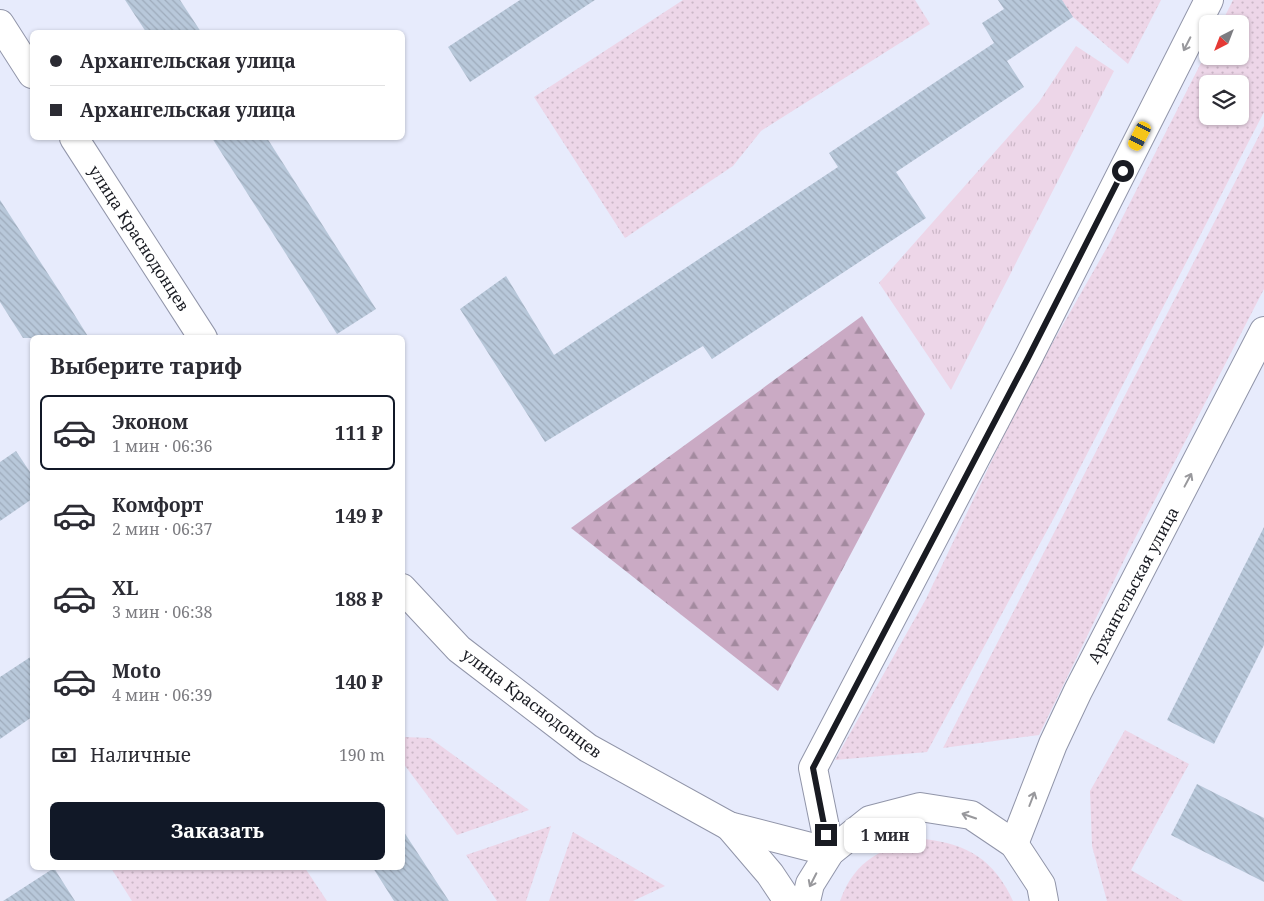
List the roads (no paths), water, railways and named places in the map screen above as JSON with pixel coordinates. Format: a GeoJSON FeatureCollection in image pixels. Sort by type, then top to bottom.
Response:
{"type":"FeatureCollection","features":[{"type":"Feature","properties":{"kind":"main road"},"geometry":{"type":"LineString","coordinates":[[830,852],[813,768],[1032,350],[1209,0]]}},
{"type":"Feature","properties":{"kind":"main road"},"geometry":{"type":"LineString","coordinates":[[0,24],[30,71]]}},
{"type":"Feature","properties":{"kind":"main road","name":"улица Краснодонцев"},"geometry":{"type":"LineString","coordinates":[[75,140],[201,335]]}},
{"type":"Feature","properties":{"kind":"main road","name":"Архангельская улица"},"geometry":{"type":"LineString","coordinates":[[1014,844],[1053,744],[1078,691],[1264,331]]}},
{"type":"Feature","properties":{"kind":"main road","name":"улица Краснодонцев"},"geometry":{"type":"LineString","coordinates":[[405,591],[459,649],[588,748],[728,826],[830,852]]}},
{"type":"Feature","properties":{"kind":"main road"},"geometry":{"type":"LineString","coordinates":[[806,901],[810,884],[830,852],[870,820],[920,807],[971,815],[1014,844],[1041,885],[1044,901]]}},
{"type":"Feature","properties":{"kind":"main road","name":"улица Краснодонцев"},"geometry":{"type":"LineString","coordinates":[[728,826],[770,874],[788,901]]}}]}
